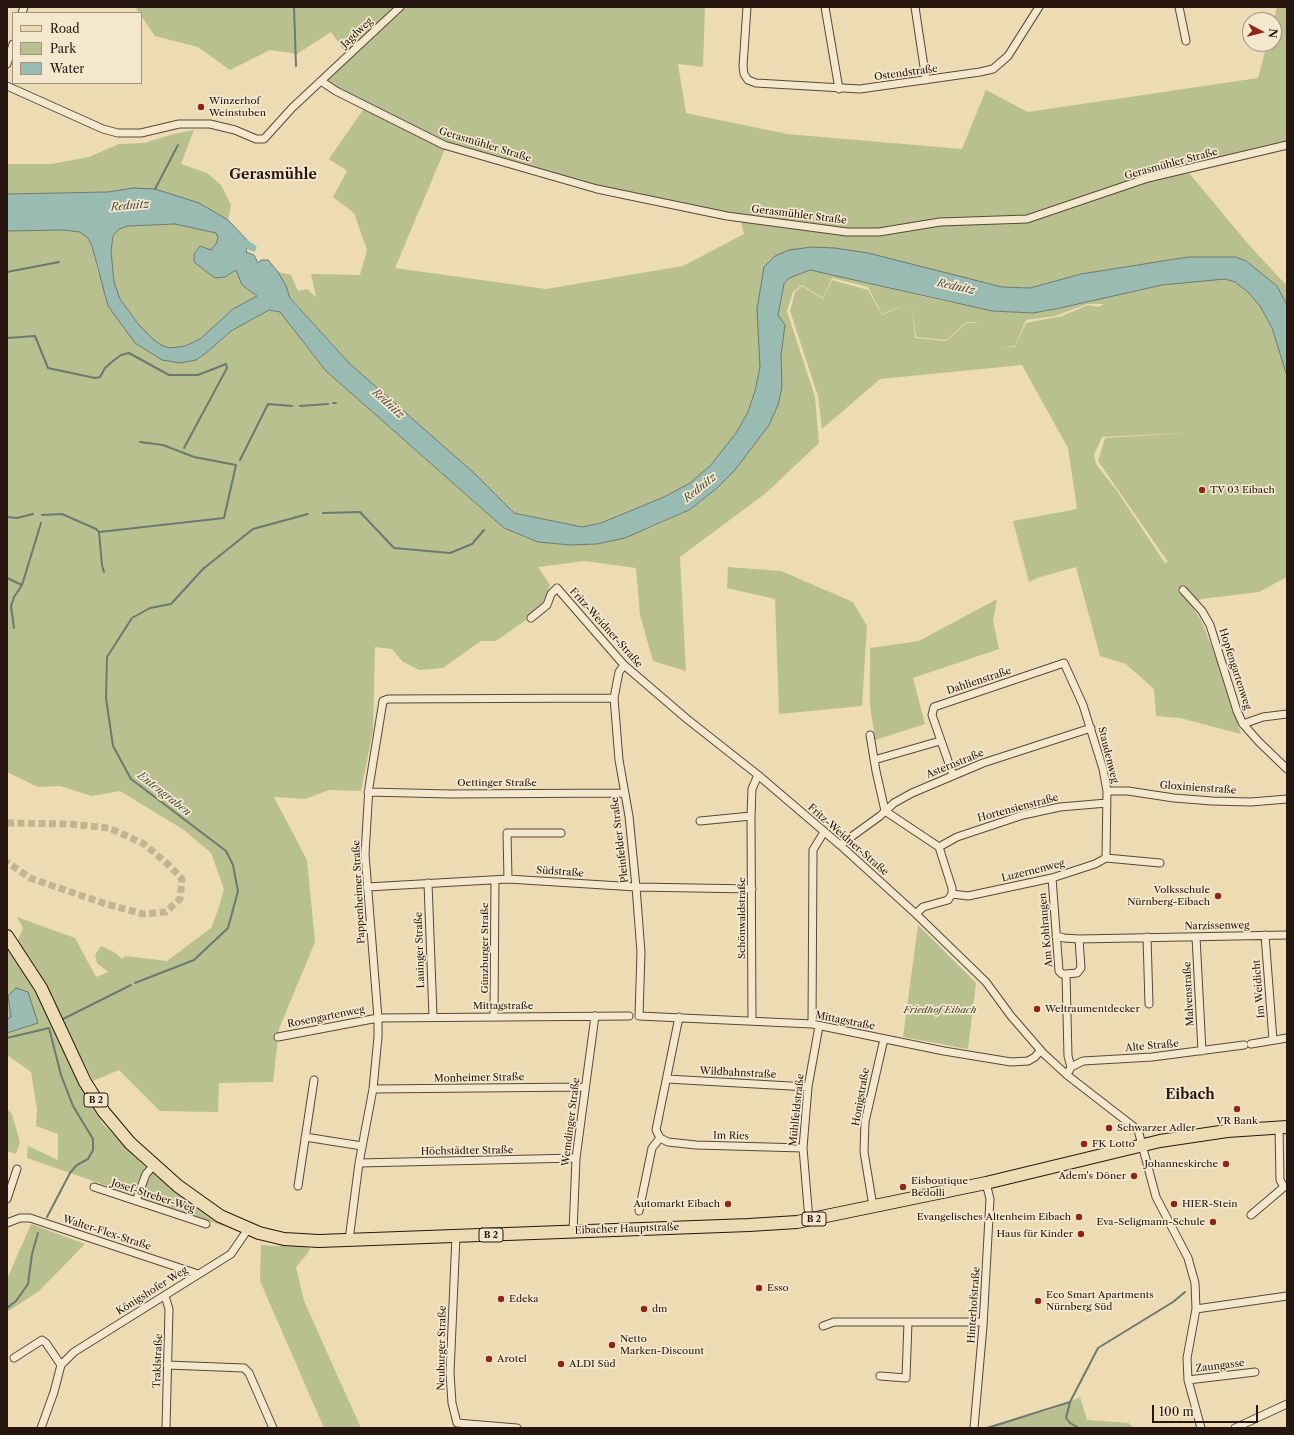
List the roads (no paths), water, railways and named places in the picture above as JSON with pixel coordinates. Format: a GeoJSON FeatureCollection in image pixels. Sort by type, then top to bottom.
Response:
{"type":"FeatureCollection","features":[{"type":"Feature","properties":{"kind":"main road","name":"Eibacher Hauptstraße"},"geometry":{"type":"LineString","coordinates":[[7,936],[33,975],[58,1022],[79,1071],[98,1104],[130,1143],[154,1165],[212,1211],[248,1230],[292,1240],[319,1241],[573,1232],[749,1225],[808,1220],[986,1183],[1143,1145],[1206,1134],[1283,1127]]}},
{"type":"Feature","properties":{"kind":"street","name":"Jagdweg"},"geometry":{"type":"LineString","coordinates":[[7,86],[103,129],[118,133],[141,133],[179,124],[210,124],[235,130],[256,139],[264,139],[292,108],[400,7]]}},
{"type":"Feature","properties":{"kind":"street","name":"Ostendstraße"},"geometry":{"type":"LineString","coordinates":[[747,7],[743,66],[746,78],[756,83],[839,89],[869,89],[980,72],[999,65],[1014,48],[1039,7]]}},
{"type":"Feature","properties":{"kind":"street"},"geometry":{"type":"LineString","coordinates":[[825,7],[839,89]]}},
{"type":"Feature","properties":{"kind":"street"},"geometry":{"type":"LineString","coordinates":[[915,7],[926,80]]}},
{"type":"Feature","properties":{"kind":"street"},"geometry":{"type":"LineString","coordinates":[[1179,7],[1186,41]]}},
{"type":"Feature","properties":{"kind":"street"},"geometry":{"type":"LineString","coordinates":[[7,64],[12,47]]}},
{"type":"Feature","properties":{"kind":"street","name":"Gerasmühler Straße"},"geometry":{"type":"LineString","coordinates":[[321,81],[336,92],[444,145],[597,189],[727,216],[847,232],[879,232],[940,222],[1028,219],[1148,178],[1287,145]]}},
{"type":"Feature","properties":{"kind":"street","name":"Fritz-Weidner-Straße"},"geometry":{"type":"LineString","coordinates":[[531,618],[547,605],[551,594],[557,588],[624,665],[687,719],[758,775],[840,845],[916,914],[986,982],[1011,1016],[1040,1051],[1067,1075],[1138,1130],[1156,1197],[1188,1258],[1195,1283],[1196,1309],[1187,1358],[1188,1380],[1201,1428]]}},
{"type":"Feature","properties":{"kind":"street","name":"Hopfengartenweg"},"geometry":{"type":"LineString","coordinates":[[1183,590],[1202,611],[1210,625],[1237,711],[1243,724],[1287,769]]}},
{"type":"Feature","properties":{"kind":"street","name":"Staudenweg"},"geometry":{"type":"LineString","coordinates":[[1064,663],[1098,748],[1107,791],[1106,858]]}},
{"type":"Feature","properties":{"kind":"street","name":"Dahlienstraße"},"geometry":{"type":"LineString","coordinates":[[953,774],[932,715],[932,710],[937,705],[1064,663]]}},
{"type":"Feature","properties":{"kind":"street","name":"Pleinfelder Straße"},"geometry":{"type":"LineString","coordinates":[[624,665],[619,672],[614,698],[619,760],[630,816],[636,887],[641,952],[639,1016]]}},
{"type":"Feature","properties":{"kind":"street","name":"Pappenheimer Straße"},"geometry":{"type":"LineString","coordinates":[[349,1240],[359,1163],[373,1089],[378,1018],[365,854],[368,792],[383,701],[388,699],[614,698]]}},
{"type":"Feature","properties":{"kind":"street"},"geometry":{"type":"LineString","coordinates":[[1243,724],[1263,717],[1287,714]]}},
{"type":"Feature","properties":{"kind":"street","name":"Asternstraße"},"geometry":{"type":"LineString","coordinates":[[840,845],[885,811],[912,793],[953,774],[1025,748],[1091,728]]}},
{"type":"Feature","properties":{"kind":"street"},"geometry":{"type":"LineString","coordinates":[[870,735],[885,811],[939,847],[952,888],[952,894],[948,900],[923,907],[916,914]]}},
{"type":"Feature","properties":{"kind":"street"},"geometry":{"type":"LineString","coordinates":[[874,760],[940,741]]}},
{"type":"Feature","properties":{"kind":"street","name":"Schönwaldstraße"},"geometry":{"type":"LineString","coordinates":[[752,1021],[751,816],[752,789],[758,775]]}},
{"type":"Feature","properties":{"kind":"street","name":"Gloxinienstraße"},"geometry":{"type":"LineString","coordinates":[[1107,791],[1128,791],[1174,798],[1212,801],[1251,802],[1287,799]]}},
{"type":"Feature","properties":{"kind":"street","name":"Oettinger Straße"},"geometry":{"type":"LineString","coordinates":[[368,792],[450,794],[625,793]]}},
{"type":"Feature","properties":{"kind":"street","name":"Hortensienstraße"},"geometry":{"type":"LineString","coordinates":[[939,847],[963,834],[1023,815],[1060,807],[1107,803]]}},
{"type":"Feature","properties":{"kind":"street"},"geometry":{"type":"LineString","coordinates":[[700,822],[751,816]]}},
{"type":"Feature","properties":{"kind":"street"},"geometry":{"type":"LineString","coordinates":[[508,879],[507,833],[561,832]]}},
{"type":"Feature","properties":{"kind":"street","name":"Mühlfeldstraße"},"geometry":{"type":"LineString","coordinates":[[808,1220],[803,1148],[815,1025],[813,850],[824,832]]}},
{"type":"Feature","properties":{"kind":"street","name":"Luzernenweg"},"geometry":{"type":"LineString","coordinates":[[952,894],[968,896],[1052,878],[1095,864],[1106,858],[1160,862]]}},
{"type":"Feature","properties":{"kind":"street","name":"Am Kohlrangen"},"geometry":{"type":"LineString","coordinates":[[1052,878],[1059,971],[1062,974],[1077,973],[1081,968],[1080,938]]}},
{"type":"Feature","properties":{"kind":"street","name":"Südstraße"},"geometry":{"type":"LineString","coordinates":[[367,888],[508,879],[636,887],[752,890]]}},
{"type":"Feature","properties":{"kind":"street","name":"Günzburger Straße"},"geometry":{"type":"LineString","coordinates":[[494,1016],[495,880]]}},
{"type":"Feature","properties":{"kind":"street","name":"Lauinger Straße"},"geometry":{"type":"LineString","coordinates":[[428,883],[433,1016]]}},
{"type":"Feature","properties":{"kind":"street","name":"Im Weidicht"},"geometry":{"type":"LineString","coordinates":[[1265,935],[1273,1040]]}},
{"type":"Feature","properties":{"kind":"street","name":"Narzissenweg"},"geometry":{"type":"LineString","coordinates":[[1056,936],[1064,938],[1080,938],[1287,935]]}},
{"type":"Feature","properties":{"kind":"street"},"geometry":{"type":"LineString","coordinates":[[1147,937],[1149,1004]]}},
{"type":"Feature","properties":{"kind":"street","name":"Malvenstraße"},"geometry":{"type":"LineString","coordinates":[[1196,937],[1202,1051]]}},
{"type":"Feature","properties":{"kind":"street","name":"Am Kohlrangen"},"geometry":{"type":"LineString","coordinates":[[1066,974],[1068,1056],[1071,1067]]}},
{"type":"Feature","properties":{"kind":"street","name":"Mittagstraße"},"geometry":{"type":"LineString","coordinates":[[378,1018],[433,1016],[629,1016]]}},
{"type":"Feature","properties":{"kind":"street","name":"Wemdinger Straße"},"geometry":{"type":"LineString","coordinates":[[573,1232],[576,1158],[594,1016]]}},
{"type":"Feature","properties":{"kind":"street","name":"Mittagstraße"},"geometry":{"type":"LineString","coordinates":[[639,1016],[815,1025],[1011,1062],[1028,1061],[1035,1057],[1040,1051]]}},
{"type":"Feature","properties":{"kind":"street"},"geometry":{"type":"LineString","coordinates":[[639,1211],[652,1148],[660,1138],[656,1130],[679,1017]]}},
{"type":"Feature","properties":{"kind":"street","name":"Rosengartenweg"},"geometry":{"type":"LineString","coordinates":[[278,1037],[378,1018]]}},
{"type":"Feature","properties":{"kind":"street","name":"Alte Straße"},"geometry":{"type":"LineString","coordinates":[[1071,1067],[1083,1061],[1152,1058],[1287,1038]]}},
{"type":"Feature","properties":{"kind":"street","name":"Honigstraße"},"geometry":{"type":"LineString","coordinates":[[873,1206],[864,1152],[866,1122],[884,1039]]}},
{"type":"Feature","properties":{"kind":"street"},"geometry":{"type":"LineString","coordinates":[[1067,1075],[1071,1067]]}},
{"type":"Feature","properties":{"kind":"street","name":"Wildbahnstraße"},"geometry":{"type":"LineString","coordinates":[[667,1079],[808,1087]]}},
{"type":"Feature","properties":{"kind":"street"},"geometry":{"type":"LineString","coordinates":[[298,1186],[314,1080]]}},
{"type":"Feature","properties":{"kind":"street","name":"Monheimer Straße"},"geometry":{"type":"LineString","coordinates":[[373,1089],[584,1087]]}},
{"type":"Feature","properties":{"kind":"street"},"geometry":{"type":"LineString","coordinates":[[1251,1215],[1284,1187],[1280,1180],[1283,1127]]}},
{"type":"Feature","properties":{"kind":"street"},"geometry":{"type":"LineString","coordinates":[[305,1138],[362,1146]]}},
{"type":"Feature","properties":{"kind":"street","name":"Im Ries"},"geometry":{"type":"LineString","coordinates":[[660,1138],[668,1142],[696,1145],[803,1148]]}},
{"type":"Feature","properties":{"kind":"street","name":"Höchstädter Straße"},"geometry":{"type":"LineString","coordinates":[[359,1163],[576,1158]]}},
{"type":"Feature","properties":{"kind":"street"},"geometry":{"type":"LineString","coordinates":[[136,1201],[146,1174],[154,1165]]}},
{"type":"Feature","properties":{"kind":"street"},"geometry":{"type":"LineString","coordinates":[[7,1199],[17,1169]]}},
{"type":"Feature","properties":{"kind":"street","name":"Hinterhofstraße"},"geometry":{"type":"LineString","coordinates":[[974,1428],[983,1322],[990,1199],[986,1183]]}},
{"type":"Feature","properties":{"kind":"street","name":"Josef-Streber-Weg"},"geometry":{"type":"LineString","coordinates":[[94,1187],[206,1224]]}},
{"type":"Feature","properties":{"kind":"street","name":"Walter-Flex-Straße"},"geometry":{"type":"LineString","coordinates":[[8,1220],[30,1218],[198,1274]]}},
{"type":"Feature","properties":{"kind":"street","name":"Königshofer Weg"},"geometry":{"type":"LineString","coordinates":[[61,1365],[74,1352],[231,1254],[248,1230]]}},
{"type":"Feature","properties":{"kind":"street","name":"Neuburger Straße"},"geometry":{"type":"LineString","coordinates":[[456,1236],[450,1373],[452,1403],[458,1426],[518,1428]]}},
{"type":"Feature","properties":{"kind":"street","name":"Traklstraße"},"geometry":{"type":"LineString","coordinates":[[165,1296],[169,1309],[166,1428]]}},
{"type":"Feature","properties":{"kind":"street"},"geometry":{"type":"LineString","coordinates":[[1196,1309],[1287,1296]]}},
{"type":"Feature","properties":{"kind":"street"},"geometry":{"type":"LineString","coordinates":[[823,1326],[834,1322],[983,1322]]}},
{"type":"Feature","properties":{"kind":"street"},"geometry":{"type":"LineString","coordinates":[[880,1376],[906,1378],[908,1322]]}},
{"type":"Feature","properties":{"kind":"street"},"geometry":{"type":"LineString","coordinates":[[14,1358],[42,1340],[46,1343],[61,1365],[54,1392],[41,1428]]}},
{"type":"Feature","properties":{"kind":"street"},"geometry":{"type":"LineString","coordinates":[[167,1365],[244,1368],[249,1373],[272,1428]]}},
{"type":"Feature","properties":{"kind":"street","name":"Zaungasse"},"geometry":{"type":"LineString","coordinates":[[1188,1380],[1256,1372]]}},
{"type":"Feature","properties":{"kind":"street"},"geometry":{"type":"LineString","coordinates":[[1235,1428],[1287,1404]]}},
{"type":"Feature","properties":{"kind":"water","name":"Rednitz"},"geometry":{"type":"Polygon","coordinates":[[[133,188],[155,189],[199,203],[228,220],[249,242],[246,252],[254,255],[258,263],[261,260],[268,260],[278,272],[286,286],[290,298],[349,363],[474,473],[514,513],[582,527],[601,523],[664,497],[690,483],[710,466],[736,433],[748,412],[755,391],[760,367],[757,309],[764,267],[775,256],[789,250],[812,247],[835,248],[868,253],[1002,287],[1030,288],[1081,274],[1188,257],[1236,257],[1246,261],[1277,286],[1287,305],[1287,376],[1272,328],[1260,306],[1248,292],[1235,282],[1225,279],[1162,285],[1033,313],[992,311],[810,270],[789,278],[784,284],[778,315],[785,325],[781,355],[782,387],[778,405],[769,425],[735,470],[716,489],[689,510],[625,538],[597,544],[570,545],[538,542],[504,528],[326,371],[280,312],[269,310],[231,331],[196,360],[180,363],[162,360],[135,343],[108,306],[92,246],[88,238],[80,232],[63,230],[7,231],[7,194],[108,192],[133,188]],[[175,224],[128,226],[119,229],[113,236],[111,251],[114,282],[120,299],[139,325],[161,345],[170,348],[185,346],[200,339],[233,309],[257,296],[242,285],[236,270],[225,277],[215,278],[194,262],[194,254],[200,246],[211,250],[216,244],[218,238],[216,233],[175,224]]]}},
{"type":"Feature","properties":{"kind":"water"},"geometry":{"type":"Polygon","coordinates":[[[16,988],[28,992],[38,1023],[7,1033],[7,1019],[11,1017],[8,996],[16,988]]]}},
{"type":"Feature","properties":{"kind":"waterway"},"geometry":{"type":"LineString","coordinates":[[294,7],[296,66]]}},
{"type":"Feature","properties":{"kind":"waterway"},"geometry":{"type":"LineString","coordinates":[[155,189],[178,145]]}},
{"type":"Feature","properties":{"kind":"waterway"},"geometry":{"type":"LineString","coordinates":[[242,241],[253,248]]}},
{"type":"Feature","properties":{"kind":"waterway"},"geometry":{"type":"LineString","coordinates":[[7,272],[59,262]]}},
{"type":"Feature","properties":{"kind":"waterway"},"geometry":{"type":"LineString","coordinates":[[7,338],[35,336],[48,368],[95,378],[100,377],[105,368],[121,355],[129,353],[169,375],[198,375],[226,364],[227,368],[184,448]]}},
{"type":"Feature","properties":{"kind":"waterway"},"geometry":{"type":"LineString","coordinates":[[240,460],[268,404],[292,406]]}},
{"type":"Feature","properties":{"kind":"waterway"},"geometry":{"type":"LineString","coordinates":[[300,406],[328,404]]}},
{"type":"Feature","properties":{"kind":"waterway"},"geometry":{"type":"LineString","coordinates":[[42,515],[62,514],[96,529],[99,532],[224,518],[236,465],[194,457],[163,445],[140,442]]}},
{"type":"Feature","properties":{"kind":"waterway","name":"Entengraben"},"geometry":{"type":"LineString","coordinates":[[323,513],[360,512],[394,548],[450,553],[472,544],[484,530]]}},
{"type":"Feature","properties":{"kind":"waterway"},"geometry":{"type":"LineString","coordinates":[[7,517],[17,518],[33,514]]}},
{"type":"Feature","properties":{"kind":"waterway","name":"Entengraben"},"geometry":{"type":"LineString","coordinates":[[135,983],[194,960],[228,928],[238,891],[233,865],[226,851],[131,779],[113,746],[106,698],[107,657],[132,618],[150,608],[171,604],[203,569],[253,529],[308,514]]}},
{"type":"Feature","properties":{"kind":"waterway"},"geometry":{"type":"LineString","coordinates":[[14,628],[11,606],[14,597],[22,585],[41,523]]}},
{"type":"Feature","properties":{"kind":"waterway"},"geometry":{"type":"LineString","coordinates":[[99,532],[104,572]]}},
{"type":"Feature","properties":{"kind":"waterway"},"geometry":{"type":"LineString","coordinates":[[7,578],[22,585]]}},
{"type":"Feature","properties":{"kind":"waterway","name":"Entengraben"},"geometry":{"type":"LineString","coordinates":[[61,1020],[131,985]]}},
{"type":"Feature","properties":{"kind":"waterway","name":"Entengraben"},"geometry":{"type":"LineString","coordinates":[[7,1038],[49,1028],[61,1075],[73,1106],[93,1139],[93,1150],[88,1159],[77,1165],[70,1173],[47,1217]]}},
{"type":"Feature","properties":{"kind":"waterway","name":"Entengraben"},"geometry":{"type":"LineString","coordinates":[[7,1308],[16,1301],[28,1284],[32,1254],[38,1233]]}},
{"type":"Feature","properties":{"kind":"waterway"},"geometry":{"type":"LineString","coordinates":[[1079,1428],[1070,1423],[1066,1418],[1070,1402],[1098,1348],[1173,1302],[1185,1292]]}},
{"type":"Feature","properties":{"kind":"waterway"},"geometry":{"type":"LineString","coordinates":[[987,1428],[1070,1402]]}},
{"type":"Feature","properties":{"kind":"tunnel"},"geometry":{"type":"LineString","coordinates":[[7,823],[69,824],[109,828],[144,844],[170,866],[182,879],[180,899],[166,912],[143,914],[106,904],[30,878],[7,862]]}},
{"type":"Feature","properties":{"kind":"place","name":"Winzerhof Weinstuben"},"geometry":{"type":"Point","coordinates":[201,107]}},
{"type":"Feature","properties":{"kind":"place","name":"TV 03 Eibach"},"geometry":{"type":"Point","coordinates":[1202,490]}},
{"type":"Feature","properties":{"kind":"place","name":"Volksschule Nürnberg-Eibach"},"geometry":{"type":"Point","coordinates":[1218,896]}},
{"type":"Feature","properties":{"kind":"place","name":"Weltraumentdecker"},"geometry":{"type":"Point","coordinates":[1037,1009]}},
{"type":"Feature","properties":{"kind":"place","name":"VR Bank"},"geometry":{"type":"Point","coordinates":[1237,1109]}},
{"type":"Feature","properties":{"kind":"place","name":"Schwarzer Adler"},"geometry":{"type":"Point","coordinates":[1109,1128]}},
{"type":"Feature","properties":{"kind":"place","name":"FK Lotto"},"geometry":{"type":"Point","coordinates":[1084,1144]}},
{"type":"Feature","properties":{"kind":"place","name":"Johanneskirche"},"geometry":{"type":"Point","coordinates":[1226,1164]}},
{"type":"Feature","properties":{"kind":"place","name":"Adem's Döner"},"geometry":{"type":"Point","coordinates":[1134,1176]}},
{"type":"Feature","properties":{"kind":"place","name":"Eisboutique Bedolli"},"geometry":{"type":"Point","coordinates":[903,1187]}},
{"type":"Feature","properties":{"kind":"place","name":"Automarkt Eibach"},"geometry":{"type":"Point","coordinates":[728,1204]}},
{"type":"Feature","properties":{"kind":"place","name":"HIER-Stein"},"geometry":{"type":"Point","coordinates":[1174,1204]}},
{"type":"Feature","properties":{"kind":"place","name":"Evangelisches Altenheim Eibach"},"geometry":{"type":"Point","coordinates":[1079,1217]}},
{"type":"Feature","properties":{"kind":"place","name":"Eva-Seligmann-Schule"},"geometry":{"type":"Point","coordinates":[1213,1222]}},
{"type":"Feature","properties":{"kind":"place","name":"Haus für Kinder"},"geometry":{"type":"Point","coordinates":[1081,1234]}},
{"type":"Feature","properties":{"kind":"place","name":"Esso"},"geometry":{"type":"Point","coordinates":[759,1288]}},
{"type":"Feature","properties":{"kind":"place","name":"Edeka"},"geometry":{"type":"Point","coordinates":[501,1299]}},
{"type":"Feature","properties":{"kind":"place","name":"Eco Smart Apartments Nürnberg Süd"},"geometry":{"type":"Point","coordinates":[1038,1301]}},
{"type":"Feature","properties":{"kind":"place","name":"dm"},"geometry":{"type":"Point","coordinates":[644,1309]}},
{"type":"Feature","properties":{"kind":"place","name":"Netto Marken-Discount"},"geometry":{"type":"Point","coordinates":[612,1345]}},
{"type":"Feature","properties":{"kind":"place","name":"Arotel"},"geometry":{"type":"Point","coordinates":[489,1359]}},
{"type":"Feature","properties":{"kind":"place","name":"ALDI Süd"},"geometry":{"type":"Point","coordinates":[561,1364]}},
{"type":"Feature","properties":{"kind":"district","name":"Gerasmühle"},"geometry":{"type":"Point","coordinates":[273,175]}},
{"type":"Feature","properties":{"kind":"district","name":"Eibach"},"geometry":{"type":"Point","coordinates":[1190,1095]}},
{"type":"Feature","properties":{"kind":"park label","name":"Friedhof Eibach"},"geometry":{"type":"Point","coordinates":[940,1010]}}]}
